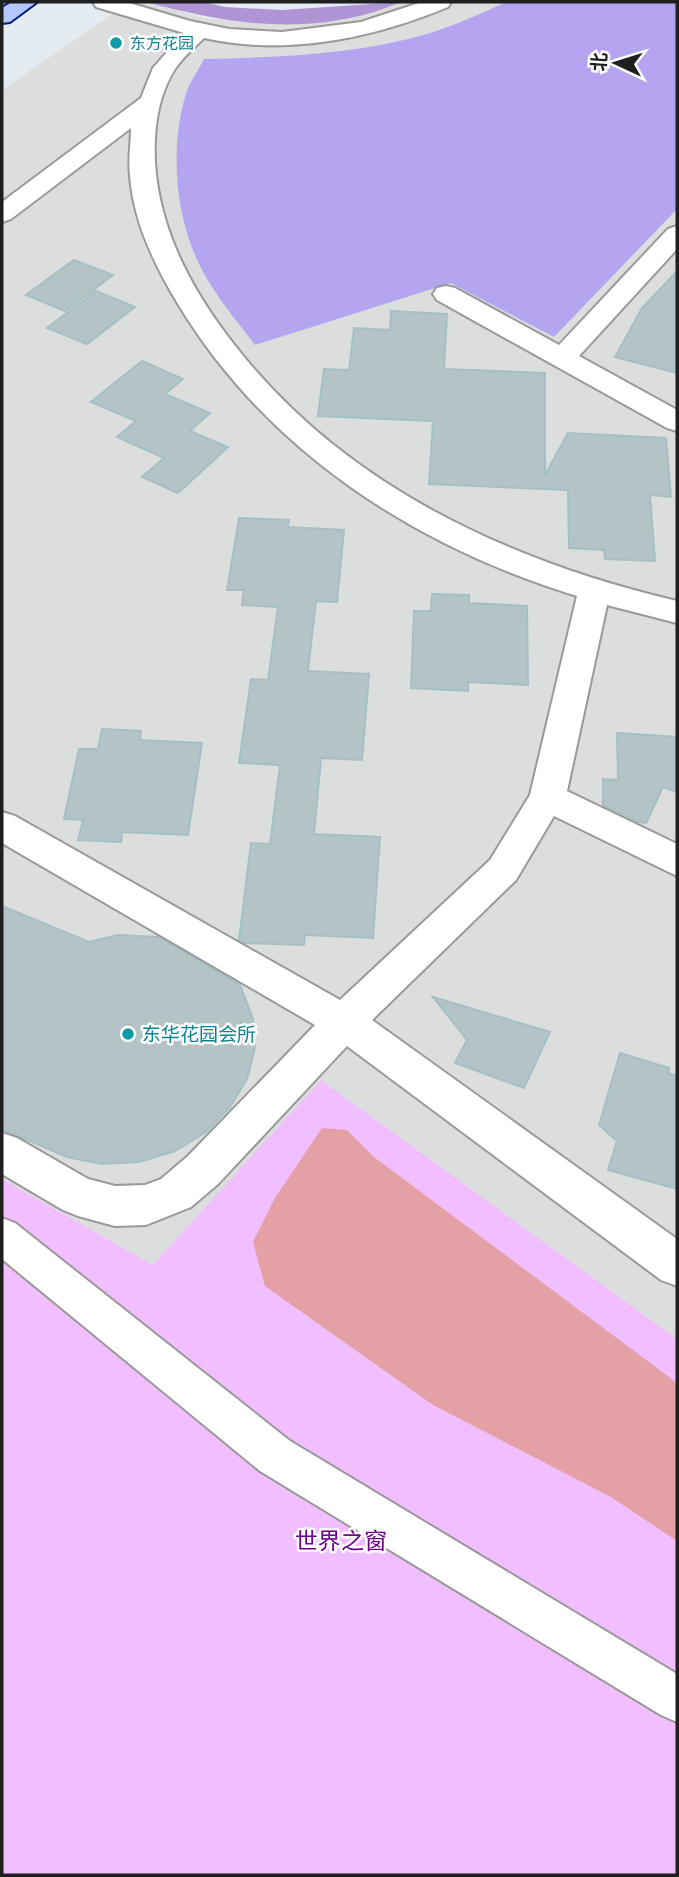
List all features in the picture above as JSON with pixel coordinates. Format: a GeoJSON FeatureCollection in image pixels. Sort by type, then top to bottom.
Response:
{"type":"FeatureCollection","features":[{"type":"Feature","properties":{"kind":"main road"},"geometry":{"type":"LineString","coordinates":[[2,17],[26,2]]}},
{"type":"Feature","properties":{"kind":"street"},"geometry":{"type":"LineString","coordinates":[[104,2],[199,30],[261,38],[322,35],[366,29],[400,19],[440,2]]}},
{"type":"Feature","properties":{"kind":"street"},"geometry":{"type":"LineString","coordinates":[[199,30],[162,73],[149,103],[143,130],[142,161],[156,235],[174,275],[197,315],[261,394],[317,450],[416,515],[503,558],[594,591],[677,612]]}},
{"type":"Feature","properties":{"kind":"street"},"geometry":{"type":"LineString","coordinates":[[2,214],[149,103]]}},
{"type":"Feature","properties":{"kind":"street"},"geometry":{"type":"LineString","coordinates":[[562,358],[677,234]]}},
{"type":"Feature","properties":{"kind":"street"},"geometry":{"type":"LineString","coordinates":[[446,294],[677,422]]}},
{"type":"Feature","properties":{"kind":"street"},"geometry":{"type":"LineString","coordinates":[[2,1152],[78,1196],[115,1206],[146,1205],[176,1193],[204,1170],[344,1022],[503,870],[547,797],[594,591]]}},
{"type":"Feature","properties":{"kind":"street"},"geometry":{"type":"LineString","coordinates":[[547,797],[677,861]]}},
{"type":"Feature","properties":{"kind":"street"},"geometry":{"type":"LineString","coordinates":[[2,826],[344,1022],[677,1265]]}},
{"type":"Feature","properties":{"kind":"street"},"geometry":{"type":"LineString","coordinates":[[2,1236],[275,1456],[677,1699]]}},
{"type":"Feature","properties":{"kind":"shaded area","name":"东方花园"},"geometry":{"type":"Polygon","coordinates":[[[130,2],[146,2],[204,18],[273,24],[315,23],[357,17],[402,2],[677,2],[677,1339],[322,1081],[153,1265],[2,1179],[2,90],[130,2]]]}},
{"type":"Feature","properties":{"kind":"shaded area"},"geometry":{"type":"Polygon","coordinates":[[[146,2],[203,2],[225,7],[282,10],[402,2],[355,17],[328,22],[276,24],[198,15],[146,2]]]}},
{"type":"Feature","properties":{"kind":"shaded area"},"geometry":{"type":"Polygon","coordinates":[[[506,2],[677,2],[677,209],[554,337],[451,283],[255,345],[219,297],[200,266],[180,205],[177,139],[180,117],[188,87],[204,59],[345,51],[400,41],[467,20],[506,2]]]}},
{"type":"Feature","properties":{"kind":"shaded area"},"geometry":{"type":"Polygon","coordinates":[[[322,1128],[347,1130],[374,1157],[677,1383],[677,1541],[611,1497],[433,1405],[265,1286],[253,1242],[275,1198],[322,1128]]]}},
{"type":"Feature","properties":{"kind":"green space","name":"世界之窗"},"geometry":{"type":"Polygon","coordinates":[[[321,1080],[677,1339],[677,1875],[2,1875],[2,1179],[153,1265],[321,1080]]]}},
{"type":"Feature","properties":{"kind":"building"},"geometry":{"type":"Polygon","coordinates":[[[74,260],[113,275],[65,311],[26,295],[74,260]]]}},
{"type":"Feature","properties":{"kind":"building"},"geometry":{"type":"Polygon","coordinates":[[[677,271],[677,373],[615,357],[642,308],[677,271]]]}},
{"type":"Feature","properties":{"kind":"building"},"geometry":{"type":"Polygon","coordinates":[[[96,291],[135,307],[87,344],[47,328],[96,291]]]}},
{"type":"Feature","properties":{"kind":"building"},"geometry":{"type":"Polygon","coordinates":[[[391,311],[447,314],[444,369],[545,373],[545,475],[568,433],[666,438],[671,497],[650,495],[655,561],[605,559],[604,550],[569,548],[568,490],[429,484],[433,421],[318,416],[324,369],[349,370],[354,328],[390,330],[391,311]]]}},
{"type":"Feature","properties":{"kind":"building"},"geometry":{"type":"Polygon","coordinates":[[[142,361],[183,379],[165,394],[210,413],[190,431],[228,447],[178,493],[142,477],[164,458],[117,437],[136,421],[91,402],[142,361]]]}},
{"type":"Feature","properties":{"kind":"building"},"geometry":{"type":"Polygon","coordinates":[[[239,518],[289,520],[288,527],[344,530],[337,602],[316,601],[308,671],[369,674],[362,760],[321,758],[314,834],[380,837],[373,938],[305,935],[304,945],[244,943],[239,940],[251,843],[270,844],[280,765],[239,763],[251,679],[268,680],[278,607],[242,605],[244,590],[227,590],[239,518]]]}},
{"type":"Feature","properties":{"kind":"building"},"geometry":{"type":"Polygon","coordinates":[[[432,594],[469,595],[469,603],[527,606],[528,685],[468,682],[468,691],[411,688],[414,611],[431,611],[432,594]]]}},
{"type":"Feature","properties":{"kind":"building"},"geometry":{"type":"Polygon","coordinates":[[[102,729],[141,731],[140,740],[202,743],[188,835],[122,832],[121,842],[78,840],[83,820],[64,819],[79,749],[98,749],[102,729]]]}},
{"type":"Feature","properties":{"kind":"building"},"geometry":{"type":"Polygon","coordinates":[[[617,733],[677,737],[677,792],[663,787],[646,823],[638,822],[603,805],[603,779],[618,780],[617,733]]]}},
{"type":"Feature","properties":{"kind":"building","name":"东华花园会所"},"geometry":{"type":"Polygon","coordinates":[[[2,906],[89,942],[118,935],[159,937],[240,985],[253,1019],[255,1048],[247,1079],[230,1107],[206,1132],[175,1151],[139,1162],[102,1164],[67,1157],[2,1129],[2,906]]]}},
{"type":"Feature","properties":{"kind":"building"},"geometry":{"type":"Polygon","coordinates":[[[433,997],[550,1032],[524,1088],[455,1063],[467,1040],[433,997]]]}},
{"type":"Feature","properties":{"kind":"building"},"geometry":{"type":"Polygon","coordinates":[[[620,1053],[669,1068],[668,1073],[677,1076],[677,1189],[608,1170],[617,1141],[599,1125],[620,1053]]]}},
{"type":"Feature","properties":{"kind":"place","name":"东方花园"},"geometry":{"type":"Point","coordinates":[116,43]}},
{"type":"Feature","properties":{"kind":"place","name":"东华花园会所"},"geometry":{"type":"Point","coordinates":[128,1034]}}]}
